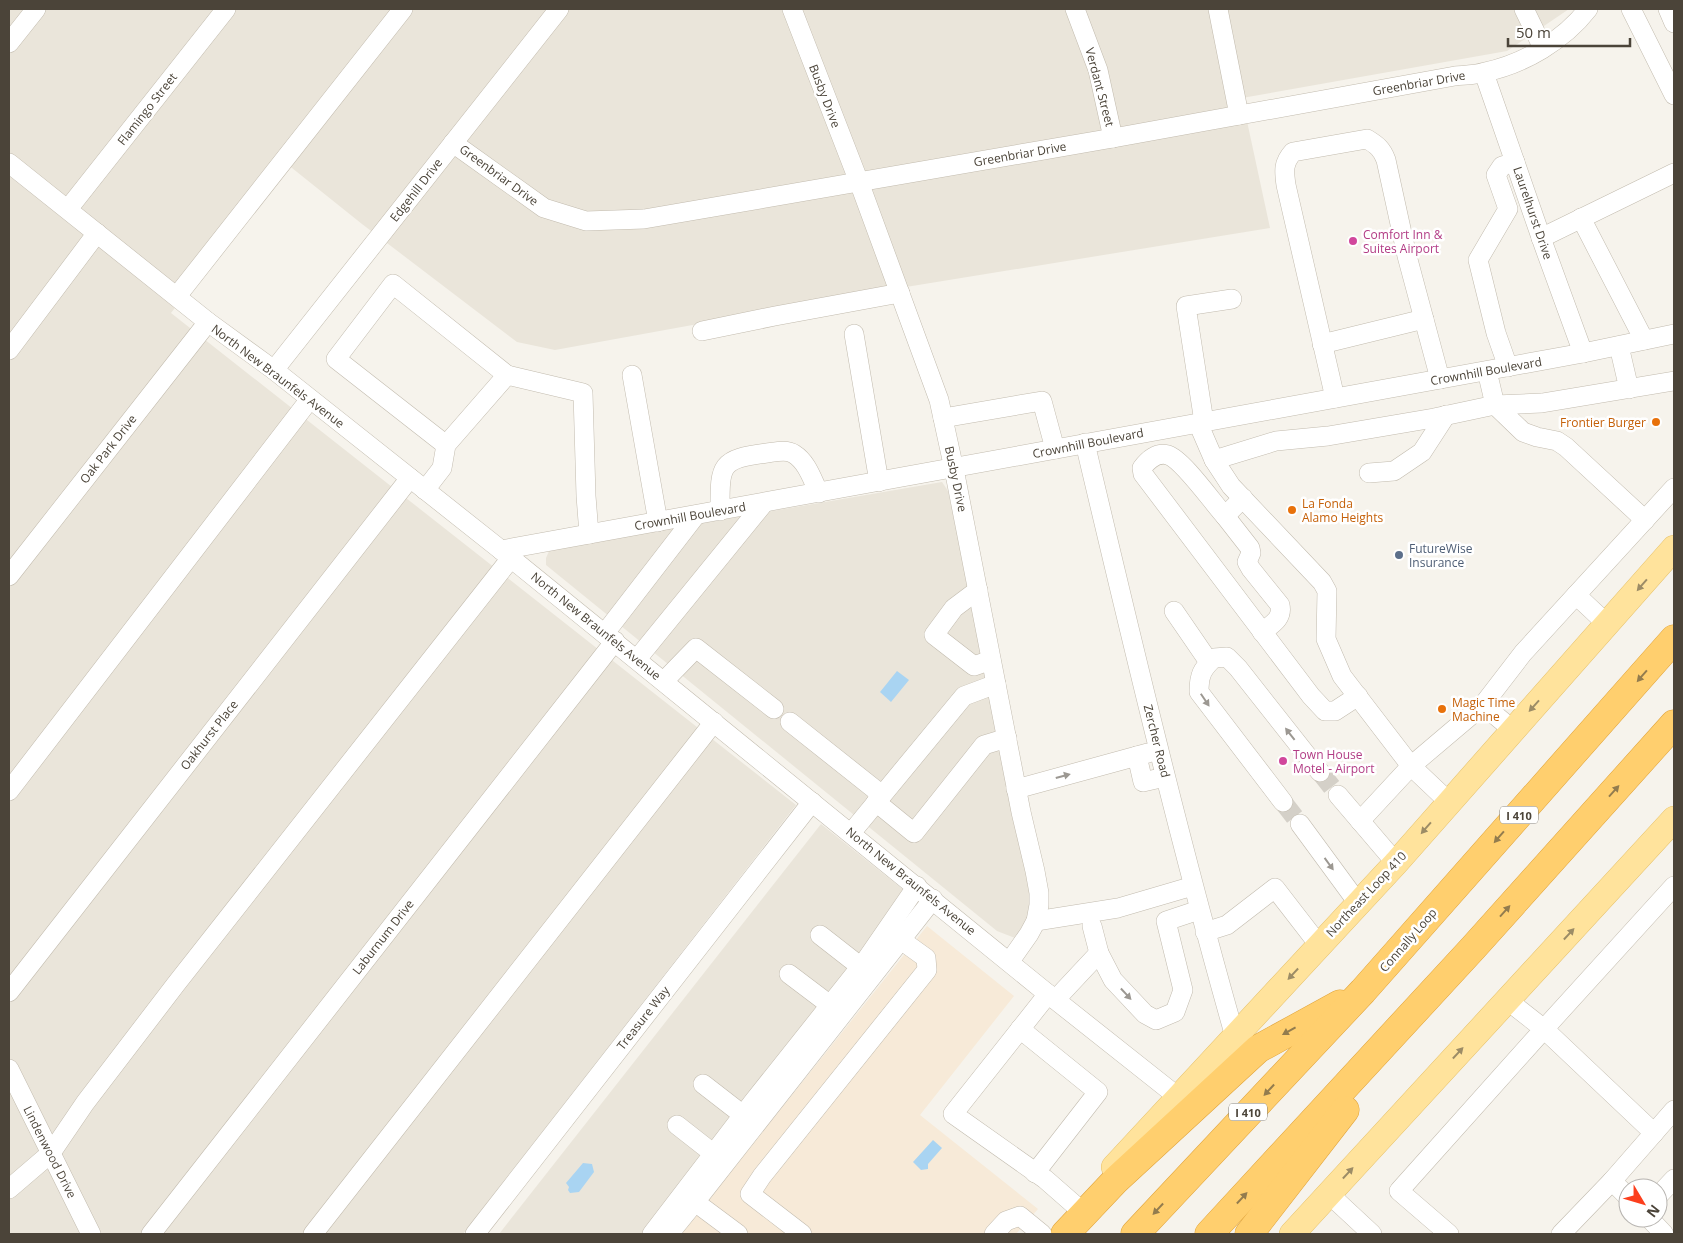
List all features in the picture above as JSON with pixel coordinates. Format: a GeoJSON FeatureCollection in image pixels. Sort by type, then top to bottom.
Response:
{"type":"FeatureCollection","features":[{"type":"Feature","properties":{"kind":"highway","name":"Connally Loop"},"geometry":{"type":"LineString","coordinates":[[1135,1234],[1363,991],[1674,639]]}},
{"type":"Feature","properties":{"kind":"highway"},"geometry":{"type":"LineString","coordinates":[[1209,1234],[1472,948],[1674,724]]}},
{"type":"Feature","properties":{"kind":"highway"},"geometry":{"type":"LineString","coordinates":[[1248,1234],[1472,948]]}},
{"type":"Feature","properties":{"kind":"highway"},"geometry":{"type":"LineString","coordinates":[[1065,1234],[1116,1180],[1258,1049],[1363,991]]}},
{"type":"Feature","properties":{"kind":"main road","name":"Northeast Loop 410"},"geometry":{"type":"LineString","coordinates":[[1052,1234],[1396,863],[1674,548]]}},
{"type":"Feature","properties":{"kind":"main road"},"geometry":{"type":"LineString","coordinates":[[1292,1234],[1507,1000],[1670,832]]}},
{"type":"Feature","properties":{"kind":"street"},"geometry":{"type":"LineString","coordinates":[[9,43],[36,9]]}},
{"type":"Feature","properties":{"kind":"street","name":"Flamingo Street"},"geometry":{"type":"LineString","coordinates":[[68,209],[226,9]]}},
{"type":"Feature","properties":{"kind":"street"},"geometry":{"type":"LineString","coordinates":[[177,296],[403,9]]}},
{"type":"Feature","properties":{"kind":"street","name":"Edgehill Drive"},"geometry":{"type":"LineString","coordinates":[[274,370],[559,9]]}},
{"type":"Feature","properties":{"kind":"street","name":"Busby Drive"},"geometry":{"type":"LineString","coordinates":[[792,9],[859,182],[939,400],[954,468],[1016,789],[1039,893],[1036,921],[1010,961]]}},
{"type":"Feature","properties":{"kind":"street","name":"Verdant Street"},"geometry":{"type":"LineString","coordinates":[[1075,9],[1098,70],[1113,138]]}},
{"type":"Feature","properties":{"kind":"street"},"geometry":{"type":"LineString","coordinates":[[1218,9],[1239,115]]}},
{"type":"Feature","properties":{"kind":"street"},"geometry":{"type":"LineString","coordinates":[[1524,9],[1544,48]]}},
{"type":"Feature","properties":{"kind":"street","name":"Greenbriar Drive"},"geometry":{"type":"LineString","coordinates":[[454,143],[544,208],[586,221],[644,219],[1113,138],[1455,76],[1484,73],[1518,61],[1544,48],[1572,26],[1588,9]]}},
{"type":"Feature","properties":{"kind":"street"},"geometry":{"type":"LineString","coordinates":[[1632,9],[1674,95]]}},
{"type":"Feature","properties":{"kind":"street"},"geometry":{"type":"LineString","coordinates":[[1668,9],[1674,23]]}},
{"type":"Feature","properties":{"kind":"street","name":"Laurelhurst Drive"},"geometry":{"type":"LineString","coordinates":[[1484,73],[1583,353]]}},
{"type":"Feature","properties":{"kind":"street"},"geometry":{"type":"LineString","coordinates":[[1335,398],[1284,170],[1286,160],[1293,152],[1367,139],[1383,151],[1407,256],[1440,379]]}},
{"type":"Feature","properties":{"kind":"street"},"geometry":{"type":"LineString","coordinates":[[1508,366],[1496,333],[1478,260],[1508,209],[1496,175],[1502,166],[1515,162]]}},
{"type":"Feature","properties":{"kind":"street","name":"North New Braunfels Avenue"},"geometry":{"type":"LineString","coordinates":[[9,163],[208,322],[274,370],[610,637],[1178,1097]]}},
{"type":"Feature","properties":{"kind":"street"},"geometry":{"type":"LineString","coordinates":[[1541,238],[1674,173]]}},
{"type":"Feature","properties":{"kind":"street"},"geometry":{"type":"LineString","coordinates":[[1581,218],[1644,340]]}},
{"type":"Feature","properties":{"kind":"street"},"geometry":{"type":"LineString","coordinates":[[9,350],[97,233]]}},
{"type":"Feature","properties":{"kind":"street"},"geometry":{"type":"LineString","coordinates":[[446,445],[336,358],[393,284],[506,375],[583,393],[586,496],[590,534]]}},
{"type":"Feature","properties":{"kind":"street"},"geometry":{"type":"LineString","coordinates":[[702,331],[900,293]]}},
{"type":"Feature","properties":{"kind":"street"},"geometry":{"type":"LineString","coordinates":[[1232,299],[1186,306],[1201,422],[1214,460],[1231,486],[1322,582],[1327,591],[1326,638],[1342,676],[1410,766],[1449,802]]}},
{"type":"Feature","properties":{"kind":"street"},"geometry":{"type":"LineString","coordinates":[[1322,344],[1424,319]]}},
{"type":"Feature","properties":{"kind":"street","name":"Oak Park Drive"},"geometry":{"type":"LineString","coordinates":[[9,576],[208,322]]}},
{"type":"Feature","properties":{"kind":"street"},"geometry":{"type":"LineString","coordinates":[[854,334],[879,482]]}},
{"type":"Feature","properties":{"kind":"street","name":"Crownhill Boulevard"},"geometry":{"type":"LineString","coordinates":[[506,554],[590,534],[696,514],[1487,371],[1674,334]]}},
{"type":"Feature","properties":{"kind":"street"},"geometry":{"type":"LineString","coordinates":[[1618,346],[1629,389]]}},
{"type":"Feature","properties":{"kind":"street"},"geometry":{"type":"LineString","coordinates":[[1487,371],[1495,405],[1523,432],[1557,441],[1645,520]]}},
{"type":"Feature","properties":{"kind":"street"},"geometry":{"type":"LineString","coordinates":[[425,490],[442,468],[446,445],[506,375]]}},
{"type":"Feature","properties":{"kind":"street"},"geometry":{"type":"LineString","coordinates":[[632,375],[658,522]]}},
{"type":"Feature","properties":{"kind":"street"},"geometry":{"type":"LineString","coordinates":[[1214,460],[1276,441],[1328,436],[1495,405],[1542,403],[1674,381]]}},
{"type":"Feature","properties":{"kind":"street"},"geometry":{"type":"LineString","coordinates":[[9,791],[310,400]]}},
{"type":"Feature","properties":{"kind":"street"},"geometry":{"type":"LineString","coordinates":[[943,418],[1042,401],[1055,449]]}},
{"type":"Feature","properties":{"kind":"street"},"geometry":{"type":"LineString","coordinates":[[1369,473],[1394,471],[1422,452],[1446,415]]}},
{"type":"Feature","properties":{"kind":"street","name":"Zercher Road"},"geometry":{"type":"LineString","coordinates":[[1085,443],[1165,777],[1199,910],[1235,1037]]}},
{"type":"Feature","properties":{"kind":"street"},"geometry":{"type":"LineString","coordinates":[[720,510],[720,481],[725,466],[733,459],[746,456],[792,452],[804,463],[819,493]]}},
{"type":"Feature","properties":{"kind":"street"},"geometry":{"type":"LineString","coordinates":[[1262,632],[1275,622],[1281,610],[1280,605],[1247,562],[1251,553],[1250,548],[1178,461],[1167,455],[1155,456],[1142,468],[1143,474],[1262,632],[1311,696],[1324,710],[1335,711],[1358,696]]}},
{"type":"Feature","properties":{"kind":"street","name":"Oakhurst Place"},"geometry":{"type":"LineString","coordinates":[[9,992],[410,478]]}},
{"type":"Feature","properties":{"kind":"street"},"geometry":{"type":"LineString","coordinates":[[1360,821],[1410,766],[1483,705],[1522,653],[1674,488]]}},
{"type":"Feature","properties":{"kind":"street"},"geometry":{"type":"LineString","coordinates":[[1225,516],[1243,498]]}},
{"type":"Feature","properties":{"kind":"street"},"geometry":{"type":"LineString","coordinates":[[637,659],[764,503]]}},
{"type":"Feature","properties":{"kind":"street","name":"Laburnum Drive"},"geometry":{"type":"LineString","coordinates":[[151,1234],[610,637],[696,514]]}},
{"type":"Feature","properties":{"kind":"street"},"geometry":{"type":"LineString","coordinates":[[9,1189],[51,1153],[85,1103],[506,554]]}},
{"type":"Feature","properties":{"kind":"street"},"geometry":{"type":"LineString","coordinates":[[978,590],[954,608],[934,635],[974,666],[991,660]]}},
{"type":"Feature","properties":{"kind":"street"},"geometry":{"type":"LineString","coordinates":[[1576,595],[1606,624]]}},
{"type":"Feature","properties":{"kind":"street"},"geometry":{"type":"LineString","coordinates":[[1174,611],[1209,662]]}},
{"type":"Feature","properties":{"kind":"street"},"geometry":{"type":"LineString","coordinates":[[664,681],[696,648],[774,709]]}},
{"type":"Feature","properties":{"kind":"street"},"geometry":{"type":"LineString","coordinates":[[1283,802],[1200,692],[1199,678],[1209,662],[1214,658],[1227,657],[1238,668],[1320,772]]}},
{"type":"Feature","properties":{"kind":"street"},"geometry":{"type":"LineString","coordinates":[[851,833],[964,696],[996,684]]}},
{"type":"Feature","properties":{"kind":"street"},"geometry":{"type":"LineString","coordinates":[[1483,705],[1513,730]]}},
{"type":"Feature","properties":{"kind":"street"},"geometry":{"type":"LineString","coordinates":[[313,1234],[714,722]]}},
{"type":"Feature","properties":{"kind":"street"},"geometry":{"type":"LineString","coordinates":[[790,722],[879,799],[914,833],[984,744],[1006,738]]}},
{"type":"Feature","properties":{"kind":"street"},"geometry":{"type":"LineString","coordinates":[[1016,789],[1159,751]]}},
{"type":"Feature","properties":{"kind":"street"},"geometry":{"type":"LineString","coordinates":[[1137,756],[1143,782],[1165,777]]}},
{"type":"Feature","properties":{"kind":"street"},"geometry":{"type":"LineString","coordinates":[[1338,795],[1396,863]]}},
{"type":"Feature","properties":{"kind":"street","name":"Treasure Way"},"geometry":{"type":"LineString","coordinates":[[475,1234],[812,802]]}},
{"type":"Feature","properties":{"kind":"street"},"geometry":{"type":"LineString","coordinates":[[1300,824],[1358,903]]}},
{"type":"Feature","properties":{"kind":"street"},"geometry":{"type":"LineString","coordinates":[[652,1234],[743,1115],[861,967],[917,886]]}},
{"type":"Feature","properties":{"kind":"street"},"geometry":{"type":"LineString","coordinates":[[1036,921],[1118,908],[1193,886]]}},
{"type":"Feature","properties":{"kind":"street"},"geometry":{"type":"LineString","coordinates":[[1449,1234],[1399,1191],[1674,886]]}},
{"type":"Feature","properties":{"kind":"street"},"geometry":{"type":"LineString","coordinates":[[1205,932],[1227,925],[1275,888],[1319,945]]}},
{"type":"Feature","properties":{"kind":"street"},"geometry":{"type":"LineString","coordinates":[[669,1234],[933,899]]}},
{"type":"Feature","properties":{"kind":"street"},"geometry":{"type":"LineString","coordinates":[[1092,926],[1099,953],[1113,980],[1145,1014],[1156,1020],[1175,1012],[1183,990],[1166,921],[1199,910]]}},
{"type":"Feature","properties":{"kind":"street"},"geometry":{"type":"LineString","coordinates":[[820,935],[861,967]]}},
{"type":"Feature","properties":{"kind":"street"},"geometry":{"type":"LineString","coordinates":[[802,1234],[750,1194],[927,970],[926,958],[901,940]]}},
{"type":"Feature","properties":{"kind":"street"},"geometry":{"type":"LineString","coordinates":[[1076,1207],[1036,1173],[953,1114],[1020,1029],[1052,996],[1099,953]]}},
{"type":"Feature","properties":{"kind":"street"},"geometry":{"type":"LineString","coordinates":[[789,974],[830,1005]]}},
{"type":"Feature","properties":{"kind":"street"},"geometry":{"type":"LineString","coordinates":[[1507,1000],[1544,1029],[1654,1133]]}},
{"type":"Feature","properties":{"kind":"street"},"geometry":{"type":"LineString","coordinates":[[1020,1029],[1098,1092],[1036,1173]]}},
{"type":"Feature","properties":{"kind":"street","name":"Lindenwood Drive"},"geometry":{"type":"LineString","coordinates":[[9,1069],[91,1234]]}},
{"type":"Feature","properties":{"kind":"street"},"geometry":{"type":"LineString","coordinates":[[703,1084],[743,1115]]}},
{"type":"Feature","properties":{"kind":"street"},"geometry":{"type":"LineString","coordinates":[[1562,1234],[1674,1110]]}},
{"type":"Feature","properties":{"kind":"street"},"geometry":{"type":"LineString","coordinates":[[677,1125],[714,1154]]}},
{"type":"Feature","properties":{"kind":"street"},"geometry":{"type":"LineString","coordinates":[[1612,1180],[1618,1186]]}},
{"type":"Feature","properties":{"kind":"street"},"geometry":{"type":"LineString","coordinates":[[1329,1194],[1372,1234]]}},
{"type":"Feature","properties":{"kind":"street"},"geometry":{"type":"LineString","coordinates":[[695,1202],[738,1234]]}},
{"type":"Feature","properties":{"kind":"street"},"geometry":{"type":"LineString","coordinates":[[994,1234],[1006,1221],[1020,1216],[1042,1234]]}},
{"type":"Feature","properties":{"kind":"shaded area"},"geometry":{"type":"Polygon","coordinates":[[[9,9],[1569,9],[1507,51],[1242,98],[1270,228],[863,294],[555,350],[517,342],[362,224],[287,164],[171,313],[796,805],[463,1234],[9,1234],[9,9]]]}},
{"type":"Feature","properties":{"kind":"shaded area"},"geometry":{"type":"Polygon","coordinates":[[[942,482],[948,491],[1029,871],[1032,907],[1026,931],[1015,938],[997,931],[546,565],[546,558],[550,549],[942,482]]]}},
{"type":"Feature","properties":{"kind":"shaded area"},"geometry":{"type":"Polygon","coordinates":[[[821,824],[920,903],[658,1234],[499,1234],[821,824]]]}},
{"type":"Feature","properties":{"kind":"shaded area"},"geometry":{"type":"Polygon","coordinates":[[[927,926],[1014,996],[920,1115],[1038,1209],[1016,1234],[681,1234],[927,926]]]}},
{"type":"Feature","properties":{"kind":"water"},"geometry":{"type":"Polygon","coordinates":[[[897,671],[909,680],[891,702],[880,692],[897,671]]]}},
{"type":"Feature","properties":{"kind":"water"},"geometry":{"type":"Polygon","coordinates":[[[933,1140],[942,1148],[928,1164],[928,1169],[921,1170],[913,1162],[933,1140]]]}},
{"type":"Feature","properties":{"kind":"water"},"geometry":{"type":"Polygon","coordinates":[[[583,1163],[592,1164],[594,1172],[579,1192],[570,1193],[566,1183],[583,1163]]]}},
{"type":"Feature","properties":{"kind":"tunnel"},"geometry":{"type":"LineString","coordinates":[[1320,772],[1338,795]]}},
{"type":"Feature","properties":{"kind":"tunnel"},"geometry":{"type":"LineString","coordinates":[[1283,802],[1300,824]]}},
{"type":"Feature","properties":{"kind":"place","name":"Comfort Inn & Suites Airport"},"geometry":{"type":"Point","coordinates":[1353,241]}},
{"type":"Feature","properties":{"kind":"place","name":"Frontier Burger"},"geometry":{"type":"Point","coordinates":[1656,422]}},
{"type":"Feature","properties":{"kind":"place","name":"La Fonda Alamo Heights"},"geometry":{"type":"Point","coordinates":[1292,510]}},
{"type":"Feature","properties":{"kind":"place","name":"FutureWise Insurance"},"geometry":{"type":"Point","coordinates":[1399,555]}},
{"type":"Feature","properties":{"kind":"place","name":"Magic Time Machine"},"geometry":{"type":"Point","coordinates":[1442,709]}},
{"type":"Feature","properties":{"kind":"place","name":"Town House Motel - Airport"},"geometry":{"type":"Point","coordinates":[1283,761]}}]}
